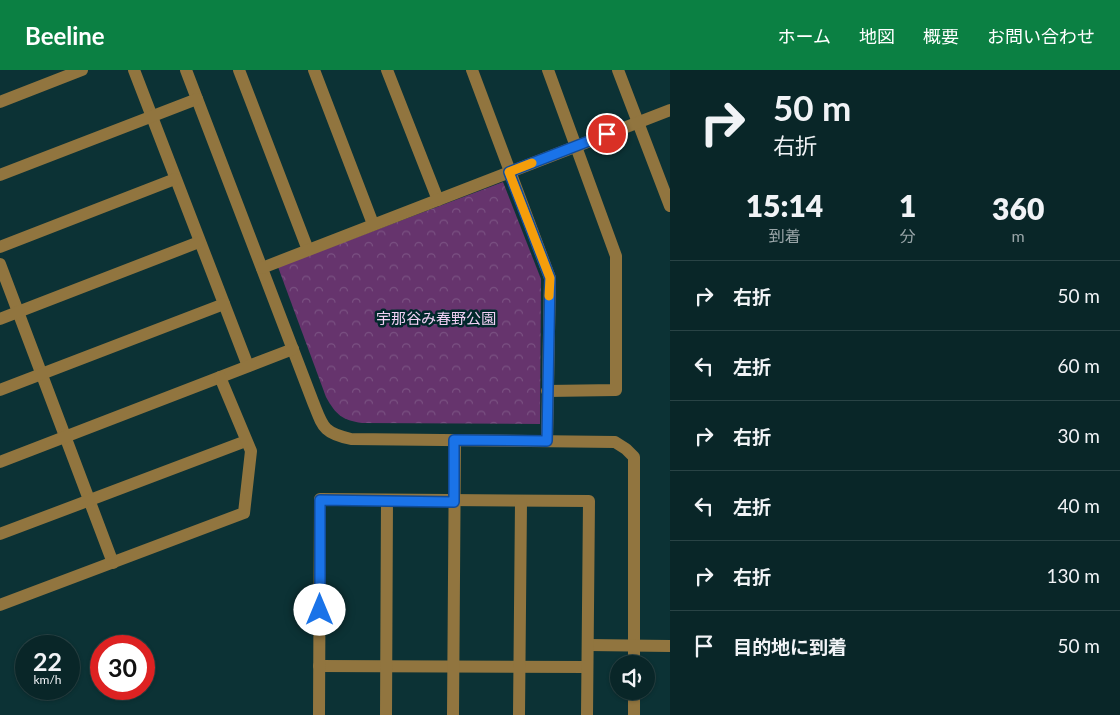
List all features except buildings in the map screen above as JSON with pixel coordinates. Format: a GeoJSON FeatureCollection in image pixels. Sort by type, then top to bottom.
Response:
{"type":"FeatureCollection","features":[{"type":"Feature","properties":{"kind":"street"},"geometry":{"type":"LineString","coordinates":[[0,102],[82,70]]}},
{"type":"Feature","properties":{"kind":"street"},"geometry":{"type":"LineString","coordinates":[[134,70],[248,366]]}},
{"type":"Feature","properties":{"kind":"street"},"geometry":{"type":"LineString","coordinates":[[186,70],[325,429],[335,436],[367,440],[615,442],[626,448],[634,457],[634,655]]}},
{"type":"Feature","properties":{"kind":"street"},"geometry":{"type":"LineString","coordinates":[[239,70],[308,250]]}},
{"type":"Feature","properties":{"kind":"street"},"geometry":{"type":"LineString","coordinates":[[314,70],[374,224]]}},
{"type":"Feature","properties":{"kind":"street"},"geometry":{"type":"LineString","coordinates":[[387,70],[438,200]]}},
{"type":"Feature","properties":{"kind":"street"},"geometry":{"type":"LineString","coordinates":[[472,70],[550,278],[547,441]]}},
{"type":"Feature","properties":{"kind":"street"},"geometry":{"type":"LineString","coordinates":[[547,391],[616,390],[616,256],[548,70]]}},
{"type":"Feature","properties":{"kind":"street"},"geometry":{"type":"LineString","coordinates":[[618,70],[670,206]]}},
{"type":"Feature","properties":{"kind":"street"},"geometry":{"type":"LineString","coordinates":[[0,175],[197,99]]}},
{"type":"Feature","properties":{"kind":"street"},"geometry":{"type":"LineString","coordinates":[[262,268],[670,110]]}},
{"type":"Feature","properties":{"kind":"street"},"geometry":{"type":"LineString","coordinates":[[0,248],[175,179]]}},
{"type":"Feature","properties":{"kind":"street"},"geometry":{"type":"LineString","coordinates":[[0,319],[199,242]]}},
{"type":"Feature","properties":{"kind":"street"},"geometry":{"type":"LineString","coordinates":[[0,264],[113,563]]}},
{"type":"Feature","properties":{"kind":"street"},"geometry":{"type":"LineString","coordinates":[[0,390],[224,304]]}},
{"type":"Feature","properties":{"kind":"street"},"geometry":{"type":"LineString","coordinates":[[0,462],[293,349]]}},
{"type":"Feature","properties":{"kind":"street"},"geometry":{"type":"LineString","coordinates":[[0,606],[244,513],[251,451],[220,377]]}},
{"type":"Feature","properties":{"kind":"street"},"geometry":{"type":"LineString","coordinates":[[453,715],[454,440]]}},
{"type":"Feature","properties":{"kind":"street"},"geometry":{"type":"LineString","coordinates":[[0,534],[246,441]]}},
{"type":"Feature","properties":{"kind":"street"},"geometry":{"type":"LineString","coordinates":[[319,715],[320,500],[588,501],[587,715]]}},
{"type":"Feature","properties":{"kind":"street"},"geometry":{"type":"LineString","coordinates":[[386,715],[387,500]]}},
{"type":"Feature","properties":{"kind":"street"},"geometry":{"type":"LineString","coordinates":[[519,715],[521,502]]}},
{"type":"Feature","properties":{"kind":"street"},"geometry":{"type":"LineString","coordinates":[[588,645],[670,646]]}},
{"type":"Feature","properties":{"kind":"street"},"geometry":{"type":"LineString","coordinates":[[320,666],[587,667]]}},
{"type":"Feature","properties":{"kind":"street"},"geometry":{"type":"LineString","coordinates":[[634,700],[634,715]]}},
{"type":"Feature","properties":{"kind":"green space","name":"宇那谷み春野公園"},"geometry":{"type":"Polygon","coordinates":[[[503,182],[541,279],[540,424],[362,423],[340,416],[326,397],[278,267],[503,182]]]}},
{"type":"Feature","properties":{"kind":"slow traffic"},"geometry":{"type":"LineString","coordinates":[[532,163],[509,172],[550,278],[549,296]]}},
{"type":"Feature","properties":{"kind":"route"},"geometry":{"type":"LineString","coordinates":[[320,610],[320,500],[454,502],[454,440],[547,441],[550,278],[509,172],[607,134]]}}]}
